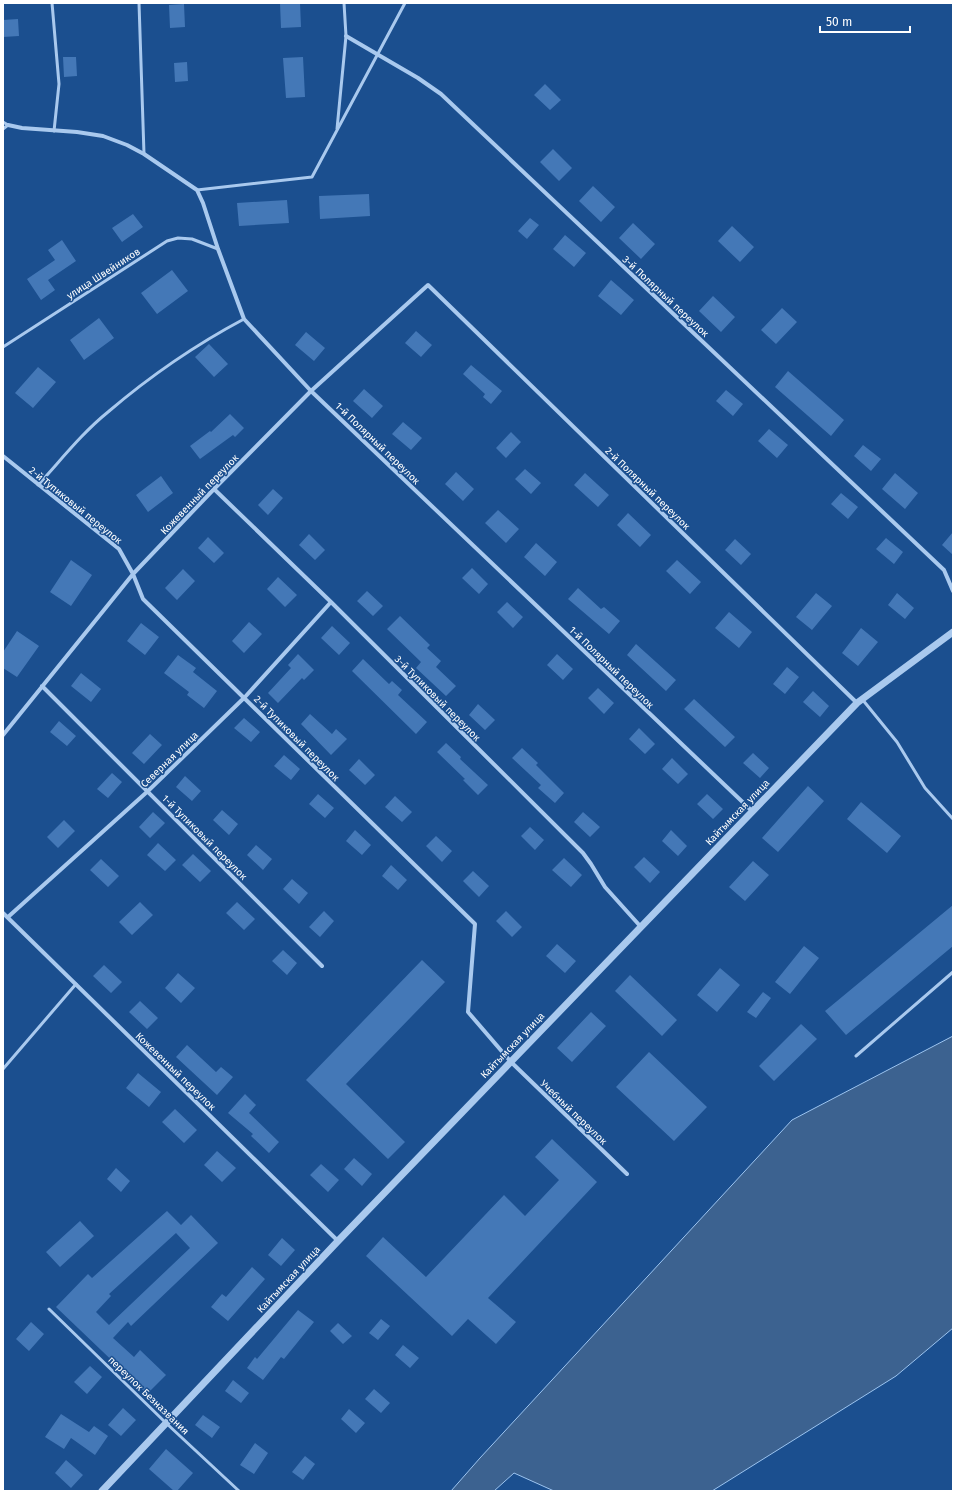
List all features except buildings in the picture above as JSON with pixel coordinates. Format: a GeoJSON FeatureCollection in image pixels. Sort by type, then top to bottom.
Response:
{"type":"FeatureCollection","features":[{"type":"Feature","properties":{"kind":"street","name":"3-й Полярный переулок"},"geometry":{"type":"LineString","coordinates":[[346,36],[418,78],[441,94],[944,570],[953,591]]}},
{"type":"Feature","properties":{"kind":"street"},"geometry":{"type":"LineString","coordinates":[[8,125],[22,128],[77,132],[103,136],[127,145],[144,154],[197,190]]}},
{"type":"Feature","properties":{"kind":"street","name":"1-й Полярный переулок"},"geometry":{"type":"LineString","coordinates":[[197,190],[244,319],[312,391],[752,811]]}},
{"type":"Feature","properties":{"kind":"street","name":"Кожевенный переулок"},"geometry":{"type":"LineString","coordinates":[[3,735],[133,574],[214,489],[312,391],[428,285]]}},
{"type":"Feature","properties":{"kind":"street","name":"2-й Полярный переулок"},"geometry":{"type":"LineString","coordinates":[[428,285],[860,701]]}},
{"type":"Feature","properties":{"kind":"street","name":"2-й Тупиковый переулок"},"geometry":{"type":"LineString","coordinates":[[3,456],[119,549],[133,574],[143,599],[245,697],[475,924],[468,1012],[510,1062]]}},
{"type":"Feature","properties":{"kind":"street","name":"3-й Тупиковый переулок"},"geometry":{"type":"LineString","coordinates":[[214,489],[331,602],[583,853],[605,887],[641,927]]}},
{"type":"Feature","properties":{"kind":"street","name":"Северная улица"},"geometry":{"type":"LineString","coordinates":[[8,917],[148,791],[245,697],[331,602]]}},
{"type":"Feature","properties":{"kind":"street","name":"Кайтымская улица"},"geometry":{"type":"LineString","coordinates":[[102,1491],[338,1240],[860,701],[953,632]]}},
{"type":"Feature","properties":{"kind":"street","name":"1-й Тупиковый переулок"},"geometry":{"type":"LineString","coordinates":[[42,686],[322,966]]}},
{"type":"Feature","properties":{"kind":"street","name":"Кожевенный переулок"},"geometry":{"type":"LineString","coordinates":[[3,913],[338,1240]]}},
{"type":"Feature","properties":{"kind":"street","name":"Учебный переулок"},"geometry":{"type":"LineString","coordinates":[[510,1062],[627,1174]]}},
{"type":"Feature","properties":{"kind":"lane"},"geometry":{"type":"LineString","coordinates":[[52,3],[58,84],[54,130]]}},
{"type":"Feature","properties":{"kind":"lane"},"geometry":{"type":"LineString","coordinates":[[139,3],[144,154]]}},
{"type":"Feature","properties":{"kind":"lane"},"geometry":{"type":"LineString","coordinates":[[336,131],[346,36],[344,3]]}},
{"type":"Feature","properties":{"kind":"lane"},"geometry":{"type":"LineString","coordinates":[[197,190],[312,177],[405,3]]}},
{"type":"Feature","properties":{"kind":"lane"},"geometry":{"type":"LineString","coordinates":[[3,122],[8,125],[3,129]]}},
{"type":"Feature","properties":{"kind":"lane","name":"улица Швейников"},"geometry":{"type":"LineString","coordinates":[[3,346],[167,240],[178,238],[192,239],[218,249]]}},
{"type":"Feature","properties":{"kind":"lane"},"geometry":{"type":"LineString","coordinates":[[38,484],[107,412],[161,371],[211,337],[244,319]]}},
{"type":"Feature","properties":{"kind":"lane"},"geometry":{"type":"LineString","coordinates":[[860,701],[897,742],[925,788],[953,819]]}},
{"type":"Feature","properties":{"kind":"lane"},"geometry":{"type":"LineString","coordinates":[[856,1056],[953,972]]}},
{"type":"Feature","properties":{"kind":"lane"},"geometry":{"type":"LineString","coordinates":[[3,1069],[76,984]]}},
{"type":"Feature","properties":{"kind":"lane","name":"переулок Безназвания"},"geometry":{"type":"LineString","coordinates":[[49,1309],[166,1423],[239,1491]]}},
{"type":"Feature","properties":{"kind":"water"},"geometry":{"type":"Polygon","coordinates":[[[953,1036],[953,1328],[896,1376],[712,1491],[554,1491],[514,1473],[494,1491],[451,1491],[792,1120],[953,1036]]]}}]}
